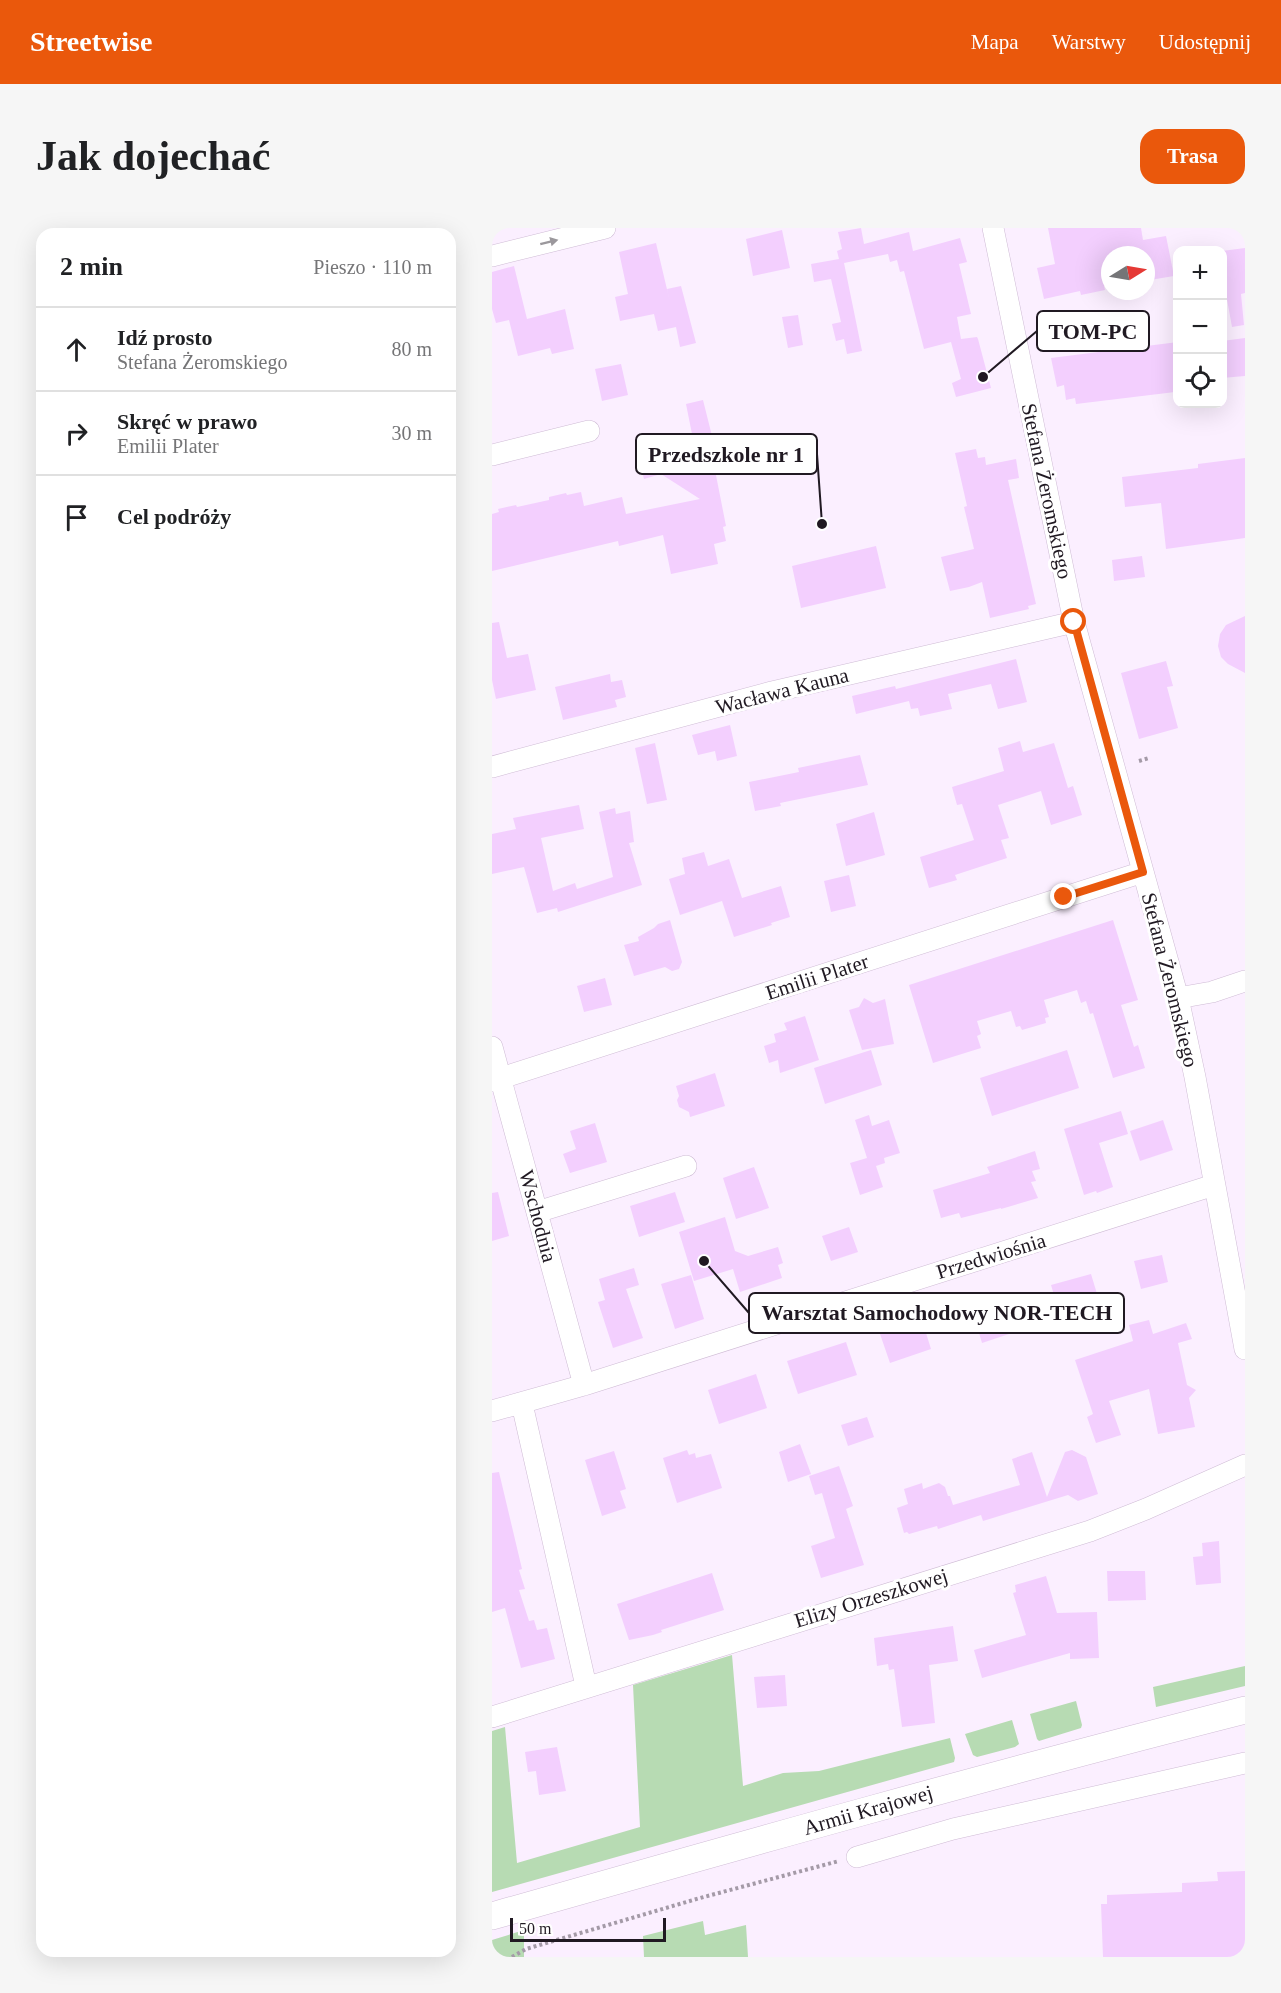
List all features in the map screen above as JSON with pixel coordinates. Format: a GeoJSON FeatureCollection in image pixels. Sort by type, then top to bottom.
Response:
{"type":"FeatureCollection","features":[{"type":"Feature","properties":{"kind":"main road","name":"Armii Krajowej"},"geometry":{"type":"LineString","coordinates":[[492,1916],[935,1791],[1245,1710]]}},
{"type":"Feature","properties":{"kind":"street"},"geometry":{"type":"LineString","coordinates":[[492,256],[605,228]]}},
{"type":"Feature","properties":{"kind":"street","name":"Stefana Żeromskiego"},"geometry":{"type":"LineString","coordinates":[[993,228],[1074,622],[1178,998],[1245,1349]]}},
{"type":"Feature","properties":{"kind":"street"},"geometry":{"type":"LineString","coordinates":[[492,455],[589,432]]}},
{"type":"Feature","properties":{"kind":"street","name":"Wacława Kauna"},"geometry":{"type":"LineString","coordinates":[[492,767],[772,692],[1074,622]]}},
{"type":"Feature","properties":{"kind":"street","name":"Emilii Plater"},"geometry":{"type":"LineString","coordinates":[[496,1080],[1143,872]]}},
{"type":"Feature","properties":{"kind":"street"},"geometry":{"type":"LineString","coordinates":[[1178,998],[1212,992],[1245,981]]}},
{"type":"Feature","properties":{"kind":"street","name":"Wschodnia"},"geometry":{"type":"LineString","coordinates":[[492,1047],[496,1080],[537,1212],[584,1385]]}},
{"type":"Feature","properties":{"kind":"street"},"geometry":{"type":"LineString","coordinates":[[537,1212],[686,1166]]}},
{"type":"Feature","properties":{"kind":"street","name":"Przedwiośnia"},"geometry":{"type":"LineString","coordinates":[[492,1411],[584,1385],[1214,1185]]}},
{"type":"Feature","properties":{"kind":"street"},"geometry":{"type":"LineString","coordinates":[[522,1404],[586,1686]]}},
{"type":"Feature","properties":{"kind":"street","name":"Elizy Orzeszkowej"},"geometry":{"type":"LineString","coordinates":[[492,1717],[1090,1531],[1245,1465]]}},
{"type":"Feature","properties":{"kind":"street"},"geometry":{"type":"LineString","coordinates":[[857,1857],[953,1829],[1245,1763]]}},
{"type":"Feature","properties":{"kind":"path"},"geometry":{"type":"LineString","coordinates":[[1139,761],[1149,759]]}},
{"type":"Feature","properties":{"kind":"path"},"geometry":{"type":"LineString","coordinates":[[512,1957],[526,1949],[700,1898],[857,1857]]}},
{"type":"Feature","properties":{"kind":"green space"},"geometry":{"type":"Polygon","coordinates":[[[732,1655],[743,1786],[783,1773],[819,1771],[950,1738],[954,1762],[492,1892],[492,1731],[505,1727],[517,1863],[640,1827],[633,1685],[732,1655]]]}},
{"type":"Feature","properties":{"kind":"green space"},"geometry":{"type":"Polygon","coordinates":[[[1245,1666],[1245,1686],[1156,1707],[1153,1687],[1245,1666]]]}},
{"type":"Feature","properties":{"kind":"green space"},"geometry":{"type":"Polygon","coordinates":[[[1076,1701],[1081,1728],[1039,1741],[1030,1714],[1076,1701]]]}},
{"type":"Feature","properties":{"kind":"green space"},"geometry":{"type":"Polygon","coordinates":[[[1012,1720],[1019,1744],[977,1757],[973,1755],[965,1734],[1012,1720]]]}},
{"type":"Feature","properties":{"kind":"green space"},"geometry":{"type":"Polygon","coordinates":[[[703,1921],[705,1935],[746,1925],[748,1957],[644,1957],[643,1936],[703,1921]]]}},
{"type":"Feature","properties":{"kind":"green space"},"geometry":{"type":"Polygon","coordinates":[[[524,1930],[524,1957],[492,1957],[492,1940],[524,1930]]]}},
{"type":"Feature","properties":{"kind":"building"},"geometry":{"type":"Polygon","coordinates":[[[861,228],[864,244],[909,232],[913,251],[960,238],[967,262],[959,264],[971,314],[957,317],[961,339],[977,337],[991,388],[956,397],[952,383],[961,379],[951,342],[924,349],[904,271],[900,272],[897,260],[890,262],[888,254],[844,263],[862,351],[847,354],[844,339],[836,341],[832,324],[841,322],[831,279],[814,282],[811,264],[839,259],[837,251],[842,249],[838,232],[861,228]]]}},
{"type":"Feature","properties":{"kind":"building"},"geometry":{"type":"Polygon","coordinates":[[[1048,228],[1141,228],[1143,240],[1166,236],[1173,276],[1155,279],[1155,246],[1101,246],[1101,291],[1081,295],[1080,291],[1044,299],[1037,268],[1055,264],[1048,228]]]}},
{"type":"Feature","properties":{"kind":"building"},"geometry":{"type":"Polygon","coordinates":[[[782,230],[790,268],[753,276],[746,239],[782,230]]]}},
{"type":"Feature","properties":{"kind":"building"},"geometry":{"type":"Polygon","coordinates":[[[656,243],[670,302],[667,289],[681,286],[696,343],[680,347],[676,327],[658,331],[654,314],[620,321],[615,297],[628,294],[619,252],[656,243]]]}},
{"type":"Feature","properties":{"kind":"building"},"geometry":{"type":"Polygon","coordinates":[[[1245,248],[1245,293],[1241,294],[1244,325],[1232,327],[1227,300],[1227,250],[1245,248]]]}},
{"type":"Feature","properties":{"kind":"building"},"geometry":{"type":"Polygon","coordinates":[[[514,266],[527,319],[565,309],[574,349],[552,354],[550,348],[518,356],[509,320],[496,323],[492,309],[492,272],[514,266]]]}},
{"type":"Feature","properties":{"kind":"building"},"geometry":{"type":"Polygon","coordinates":[[[798,315],[803,345],[788,348],[782,317],[798,315]]]}},
{"type":"Feature","properties":{"kind":"building"},"geometry":{"type":"Polygon","coordinates":[[[1245,338],[1245,376],[1227,378],[1227,340],[1245,338]]]}},
{"type":"Feature","properties":{"kind":"building"},"geometry":{"type":"Polygon","coordinates":[[[1173,343],[1173,392],[1076,404],[1075,398],[1066,400],[1064,385],[1057,387],[1051,358],[1173,343]]]}},
{"type":"Feature","properties":{"kind":"building"},"geometry":{"type":"Polygon","coordinates":[[[621,364],[628,395],[602,401],[595,369],[621,364]]]}},
{"type":"Feature","properties":{"kind":"building"},"geometry":{"type":"Polygon","coordinates":[[[703,400],[719,464],[714,465],[726,526],[723,527],[726,541],[714,544],[718,564],[671,574],[663,535],[619,546],[618,541],[492,571],[492,514],[499,512],[498,509],[549,500],[549,497],[566,493],[567,495],[581,492],[584,506],[622,497],[626,514],[700,499],[661,474],[644,479],[636,448],[692,434],[686,404],[703,400]]]}},
{"type":"Feature","properties":{"kind":"building"},"geometry":{"type":"Polygon","coordinates":[[[976,449],[978,458],[985,457],[986,465],[1016,459],[1019,478],[1008,480],[1036,604],[1028,606],[1029,609],[990,618],[982,582],[950,591],[941,557],[974,549],[955,453],[976,449]]]}},
{"type":"Feature","properties":{"kind":"building"},"geometry":{"type":"Polygon","coordinates":[[[1245,458],[1245,538],[1166,549],[1161,503],[1125,507],[1122,477],[1198,468],[1198,464],[1245,458]]]}},
{"type":"Feature","properties":{"kind":"building"},"geometry":{"type":"Polygon","coordinates":[[[876,546],[886,588],[801,608],[792,566],[876,546]]]}},
{"type":"Feature","properties":{"kind":"building"},"geometry":{"type":"Polygon","coordinates":[[[1142,556],[1145,577],[1114,581],[1112,560],[1142,556]]]}},
{"type":"Feature","properties":{"kind":"building"},"geometry":{"type":"Polygon","coordinates":[[[1245,616],[1245,673],[1228,664],[1221,657],[1218,646],[1220,634],[1226,625],[1245,616]]]}},
{"type":"Feature","properties":{"kind":"building"},"geometry":{"type":"Polygon","coordinates":[[[499,622],[507,658],[528,654],[536,690],[496,699],[492,680],[492,623],[499,622]]]}},
{"type":"Feature","properties":{"kind":"building"},"geometry":{"type":"Polygon","coordinates":[[[1016,659],[1027,702],[998,709],[991,684],[948,694],[952,709],[920,716],[918,708],[911,709],[909,701],[856,714],[852,696],[895,686],[896,689],[1016,659]]]}},
{"type":"Feature","properties":{"kind":"building"},"geometry":{"type":"Polygon","coordinates":[[[1166,661],[1173,686],[1167,687],[1178,728],[1139,739],[1121,673],[1166,661]]]}},
{"type":"Feature","properties":{"kind":"building"},"geometry":{"type":"Polygon","coordinates":[[[610,674],[611,682],[622,680],[626,697],[615,700],[617,707],[563,720],[555,687],[610,674]]]}},
{"type":"Feature","properties":{"kind":"building"},"geometry":{"type":"Polygon","coordinates":[[[730,725],[737,756],[717,761],[715,751],[698,755],[692,735],[730,725]]]}},
{"type":"Feature","properties":{"kind":"building"},"geometry":{"type":"Polygon","coordinates":[[[1020,741],[1023,752],[1054,743],[1068,788],[1073,786],[1082,815],[1051,825],[1041,791],[998,805],[1009,838],[1001,840],[1007,858],[955,875],[957,880],[929,888],[920,857],[974,840],[962,804],[957,805],[952,787],[1004,771],[998,748],[1020,741]]]}},
{"type":"Feature","properties":{"kind":"building"},"geometry":{"type":"Polygon","coordinates":[[[655,743],[667,800],[647,804],[635,748],[655,743]]]}},
{"type":"Feature","properties":{"kind":"building"},"geometry":{"type":"Polygon","coordinates":[[[860,755],[868,785],[780,803],[781,806],[755,811],[749,782],[799,772],[798,768],[860,755]]]}},
{"type":"Feature","properties":{"kind":"building"},"geometry":{"type":"Polygon","coordinates":[[[579,805],[584,829],[541,838],[553,891],[575,883],[577,889],[613,877],[599,812],[615,808],[616,814],[630,811],[634,842],[629,843],[642,885],[558,912],[557,908],[537,913],[524,867],[492,874],[492,834],[516,829],[513,818],[579,805]]]}},
{"type":"Feature","properties":{"kind":"building"},"geometry":{"type":"Polygon","coordinates":[[[874,812],[885,855],[846,866],[836,824],[874,812]]]}},
{"type":"Feature","properties":{"kind":"building"},"geometry":{"type":"Polygon","coordinates":[[[704,852],[708,866],[729,859],[742,898],[781,886],[790,917],[734,937],[722,901],[680,915],[669,879],[685,874],[682,858],[704,852]]]}},
{"type":"Feature","properties":{"kind":"building"},"geometry":{"type":"Polygon","coordinates":[[[849,875],[856,906],[831,912],[824,881],[849,875]]]}},
{"type":"Feature","properties":{"kind":"building"},"geometry":{"type":"Polygon","coordinates":[[[670,920],[682,962],[679,969],[672,971],[665,967],[634,976],[624,945],[639,941],[638,937],[658,924],[670,920]]]}},
{"type":"Feature","properties":{"kind":"building"},"geometry":{"type":"Polygon","coordinates":[[[1113,920],[1138,1000],[1121,1005],[1134,1047],[1138,1045],[1145,1068],[1113,1078],[1093,1013],[1090,1014],[1086,1001],[1081,1003],[1077,990],[1044,1000],[1049,1017],[1045,1018],[1046,1023],[1022,1030],[1020,1026],[1016,1027],[1011,1011],[977,1021],[981,1034],[977,1036],[981,1048],[933,1063],[909,985],[1113,920]]]}},
{"type":"Feature","properties":{"kind":"building"},"geometry":{"type":"Polygon","coordinates":[[[605,978],[612,1005],[584,1012],[577,986],[605,978]]]}},
{"type":"Feature","properties":{"kind":"building"},"geometry":{"type":"Polygon","coordinates":[[[864,998],[873,1003],[885,999],[894,1044],[862,1050],[849,1010],[859,1007],[864,998]]]}},
{"type":"Feature","properties":{"kind":"building"},"geometry":{"type":"Polygon","coordinates":[[[805,1016],[819,1060],[780,1073],[778,1060],[769,1063],[764,1046],[776,1042],[774,1034],[787,1030],[784,1023],[805,1016]]]}},
{"type":"Feature","properties":{"kind":"building"},"geometry":{"type":"Polygon","coordinates":[[[871,1050],[882,1085],[825,1104],[814,1068],[871,1050]]]}},
{"type":"Feature","properties":{"kind":"building"},"geometry":{"type":"Polygon","coordinates":[[[1067,1050],[1079,1088],[992,1116],[980,1078],[1067,1050]]]}},
{"type":"Feature","properties":{"kind":"building"},"geometry":{"type":"Polygon","coordinates":[[[715,1073],[725,1106],[690,1117],[689,1112],[679,1107],[676,1086],[715,1073]]]}},
{"type":"Feature","properties":{"kind":"building"},"geometry":{"type":"Polygon","coordinates":[[[1121,1111],[1128,1134],[1099,1143],[1113,1187],[1084,1195],[1064,1129],[1121,1111]]]}},
{"type":"Feature","properties":{"kind":"building"},"geometry":{"type":"Polygon","coordinates":[[[869,1115],[872,1126],[889,1120],[900,1153],[884,1158],[885,1163],[876,1166],[883,1187],[860,1195],[850,1163],[867,1158],[855,1120],[869,1115]]]}},
{"type":"Feature","properties":{"kind":"building"},"geometry":{"type":"Polygon","coordinates":[[[1163,1120],[1173,1150],[1140,1161],[1130,1131],[1163,1120]]]}},
{"type":"Feature","properties":{"kind":"building"},"geometry":{"type":"Polygon","coordinates":[[[595,1123],[607,1162],[570,1173],[563,1154],[576,1149],[570,1131],[595,1123]]]}},
{"type":"Feature","properties":{"kind":"building"},"geometry":{"type":"Polygon","coordinates":[[[1035,1151],[1040,1169],[1032,1171],[1036,1181],[1031,1182],[1038,1198],[961,1218],[959,1213],[941,1218],[933,1190],[990,1173],[987,1167],[1035,1151]]]}},
{"type":"Feature","properties":{"kind":"building"},"geometry":{"type":"Polygon","coordinates":[[[754,1167],[769,1208],[736,1219],[723,1178],[754,1167]]]}},
{"type":"Feature","properties":{"kind":"building"},"geometry":{"type":"Polygon","coordinates":[[[498,1192],[509,1236],[492,1241],[492,1193],[498,1192]]]}},
{"type":"Feature","properties":{"kind":"building"},"geometry":{"type":"Polygon","coordinates":[[[675,1192],[685,1222],[639,1237],[630,1206],[675,1192]]]}},
{"type":"Feature","properties":{"kind":"building"},"geometry":{"type":"Polygon","coordinates":[[[725,1217],[735,1251],[748,1256],[778,1247],[783,1263],[778,1265],[782,1278],[740,1292],[733,1269],[694,1281],[679,1232],[725,1217]]]}},
{"type":"Feature","properties":{"kind":"building"},"geometry":{"type":"Polygon","coordinates":[[[849,1227],[858,1252],[831,1261],[822,1236],[849,1227]]]}},
{"type":"Feature","properties":{"kind":"building"},"geometry":{"type":"Polygon","coordinates":[[[1162,1255],[1168,1282],[1141,1289],[1134,1261],[1162,1255]]]}},
{"type":"Feature","properties":{"kind":"building"},"geometry":{"type":"Polygon","coordinates":[[[634,1268],[639,1285],[626,1289],[643,1338],[613,1348],[598,1302],[605,1300],[599,1279],[634,1268]]]}},
{"type":"Feature","properties":{"kind":"building"},"geometry":{"type":"Polygon","coordinates":[[[1091,1274],[1101,1307],[1061,1318],[1051,1285],[1091,1274]]]}},
{"type":"Feature","properties":{"kind":"building"},"geometry":{"type":"Polygon","coordinates":[[[691,1275],[704,1319],[675,1329],[661,1284],[691,1275]]]}},
{"type":"Feature","properties":{"kind":"building"},"geometry":{"type":"Polygon","coordinates":[[[1010,1305],[1018,1331],[982,1343],[974,1316],[1010,1305]]]}},
{"type":"Feature","properties":{"kind":"building"},"geometry":{"type":"Polygon","coordinates":[[[921,1317],[931,1349],[890,1363],[879,1331],[921,1317]]]}},
{"type":"Feature","properties":{"kind":"building"},"geometry":{"type":"Polygon","coordinates":[[[1149,1320],[1153,1334],[1186,1323],[1192,1339],[1178,1343],[1187,1385],[1196,1390],[1189,1398],[1195,1427],[1158,1434],[1149,1389],[1109,1401],[1121,1435],[1096,1443],[1087,1417],[1093,1414],[1075,1360],[1133,1341],[1129,1325],[1149,1320]]]}},
{"type":"Feature","properties":{"kind":"building"},"geometry":{"type":"Polygon","coordinates":[[[846,1342],[857,1375],[798,1394],[787,1361],[846,1342]]]}},
{"type":"Feature","properties":{"kind":"building"},"geometry":{"type":"Polygon","coordinates":[[[756,1374],[767,1408],[719,1424],[708,1390],[756,1374]]]}},
{"type":"Feature","properties":{"kind":"building"},"geometry":{"type":"Polygon","coordinates":[[[867,1417],[874,1437],[848,1446],[841,1425],[867,1417]]]}},
{"type":"Feature","properties":{"kind":"building"},"geometry":{"type":"Polygon","coordinates":[[[800,1444],[811,1474],[788,1482],[779,1452],[800,1444]]]}},
{"type":"Feature","properties":{"kind":"building"},"geometry":{"type":"Polygon","coordinates":[[[687,1450],[689,1455],[695,1453],[696,1458],[711,1454],[722,1488],[677,1503],[663,1458],[687,1450]]]}},
{"type":"Feature","properties":{"kind":"building"},"geometry":{"type":"Polygon","coordinates":[[[1072,1450],[1086,1457],[1098,1494],[1078,1501],[1068,1495],[983,1521],[981,1515],[938,1529],[937,1526],[909,1534],[904,1533],[897,1508],[908,1504],[904,1489],[922,1483],[923,1489],[939,1483],[945,1487],[953,1505],[1020,1485],[1012,1459],[1032,1452],[1047,1497],[1065,1452],[1072,1450]]]}},
{"type":"Feature","properties":{"kind":"building"},"geometry":{"type":"Polygon","coordinates":[[[614,1451],[626,1489],[620,1491],[626,1508],[602,1516],[585,1460],[614,1451]]]}},
{"type":"Feature","properties":{"kind":"building"},"geometry":{"type":"Polygon","coordinates":[[[839,1466],[853,1506],[846,1509],[864,1565],[821,1578],[811,1546],[835,1538],[822,1493],[815,1495],[809,1476],[839,1466]]]}},
{"type":"Feature","properties":{"kind":"building"},"geometry":{"type":"Polygon","coordinates":[[[499,1472],[522,1569],[519,1570],[525,1589],[519,1590],[529,1621],[534,1620],[537,1630],[547,1628],[555,1659],[521,1668],[505,1608],[492,1612],[492,1473],[499,1472]]]}},
{"type":"Feature","properties":{"kind":"building"},"geometry":{"type":"Polygon","coordinates":[[[1219,1541],[1221,1583],[1196,1585],[1193,1557],[1203,1556],[1202,1543],[1219,1541]]]}},
{"type":"Feature","properties":{"kind":"building"},"geometry":{"type":"Polygon","coordinates":[[[1107,1571],[1145,1571],[1146,1600],[1108,1601],[1107,1571]]]}},
{"type":"Feature","properties":{"kind":"building"},"geometry":{"type":"Polygon","coordinates":[[[712,1573],[724,1610],[661,1630],[662,1632],[653,1635],[629,1640],[617,1604],[712,1573]]]}},
{"type":"Feature","properties":{"kind":"building"},"geometry":{"type":"Polygon","coordinates":[[[1046,1576],[1057,1613],[1097,1612],[1099,1658],[1070,1659],[1070,1653],[982,1678],[974,1650],[1026,1635],[1013,1593],[1016,1592],[1015,1585],[1046,1576]]]}},
{"type":"Feature","properties":{"kind":"building"},"geometry":{"type":"Polygon","coordinates":[[[953,1626],[958,1661],[929,1665],[935,1723],[902,1727],[894,1669],[889,1670],[888,1664],[877,1666],[874,1638],[953,1626]]]}},
{"type":"Feature","properties":{"kind":"building"},"geometry":{"type":"Polygon","coordinates":[[[785,1675],[787,1706],[757,1708],[754,1677],[785,1675]]]}},
{"type":"Feature","properties":{"kind":"building"},"geometry":{"type":"Polygon","coordinates":[[[557,1747],[566,1791],[539,1795],[536,1771],[528,1772],[525,1752],[557,1747]]]}},
{"type":"Feature","properties":{"kind":"building"},"geometry":{"type":"Polygon","coordinates":[[[1245,1871],[1245,1957],[1103,1957],[1101,1904],[1107,1904],[1107,1895],[1182,1892],[1182,1883],[1218,1881],[1217,1872],[1245,1871]]]}},
{"type":"Feature","properties":{"kind":"place","name":"TOM-PC"},"geometry":{"type":"Point","coordinates":[983,377]}},
{"type":"Feature","properties":{"kind":"place","name":"Przedszkole nr 1"},"geometry":{"type":"Point","coordinates":[822,524]}},
{"type":"Feature","properties":{"kind":"place","name":"Warsztat Samochodowy NOR-TECH"},"geometry":{"type":"Point","coordinates":[704,1261]}},
{"type":"Feature","properties":{"kind":"route"},"geometry":{"type":"LineString","coordinates":[[1064,897],[1143,872],[1074,622]]}}]}
